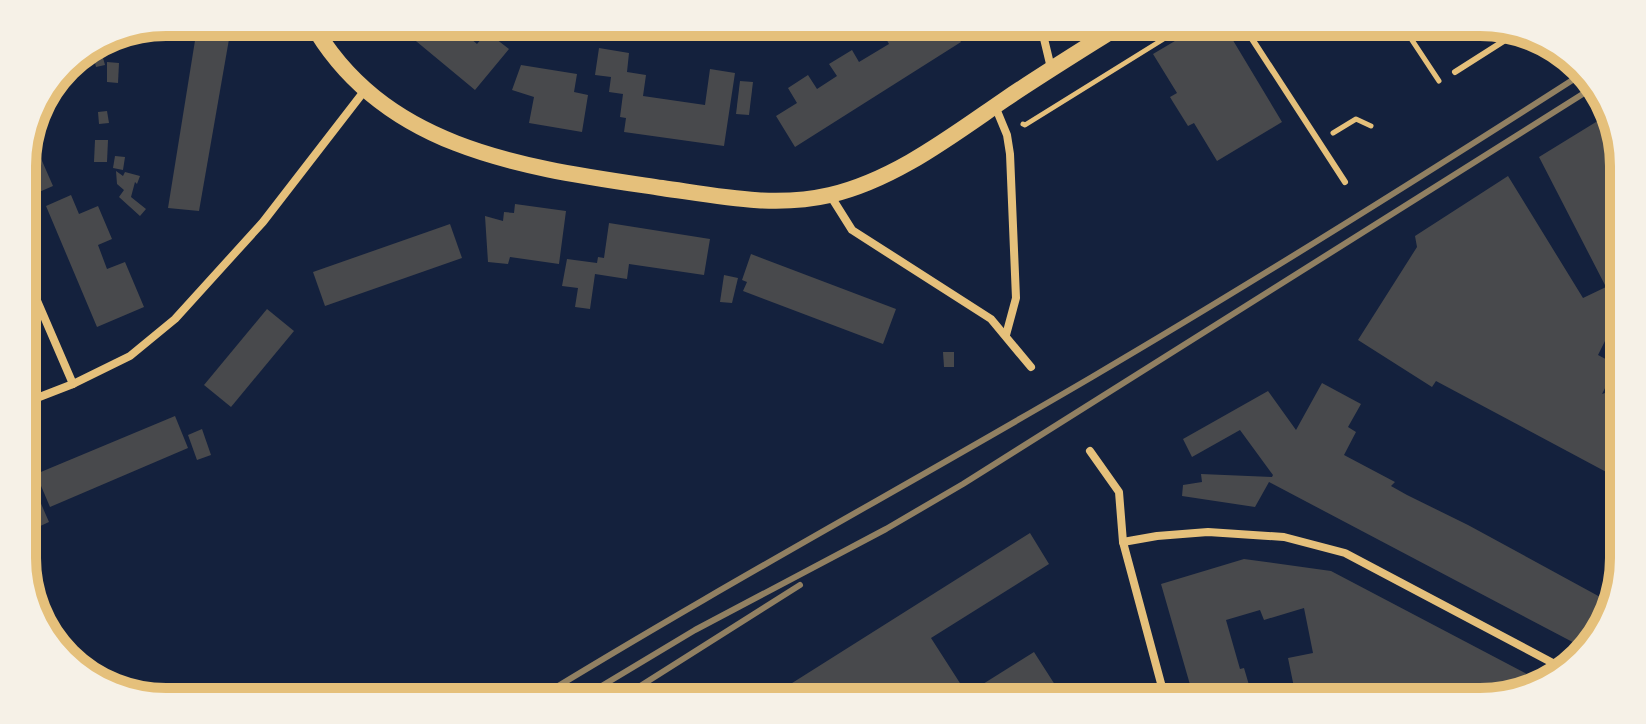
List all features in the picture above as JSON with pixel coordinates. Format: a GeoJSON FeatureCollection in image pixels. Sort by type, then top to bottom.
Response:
{"type":"FeatureCollection","features":[{"type":"Feature","properties":{"kind":"main road"},"geometry":{"type":"LineString","coordinates":[[321,36],[343,69],[365,90],[413,122],[482,154],[553,172],[753,201],[830,195],[881,177],[935,146],[1103,36]]}},
{"type":"Feature","properties":{"kind":"street"},"geometry":{"type":"LineString","coordinates":[[1043,36],[1051,68]]}},
{"type":"Feature","properties":{"kind":"street"},"geometry":{"type":"LineString","coordinates":[[36,398],[130,356],[175,319],[263,222],[365,90]]}},
{"type":"Feature","properties":{"kind":"street"},"geometry":{"type":"LineString","coordinates":[[995,106],[1007,135],[1011,170],[1016,298],[1006,335]]}},
{"type":"Feature","properties":{"kind":"street"},"geometry":{"type":"LineString","coordinates":[[830,195],[852,230],[991,319],[1031,367]]}},
{"type":"Feature","properties":{"kind":"street"},"geometry":{"type":"LineString","coordinates":[[36,298],[73,384]]}},
{"type":"Feature","properties":{"kind":"street"},"geometry":{"type":"LineString","coordinates":[[1090,451],[1119,492],[1123,542],[1162,688]]}},
{"type":"Feature","properties":{"kind":"street"},"geometry":{"type":"LineString","coordinates":[[1123,542],[1208,532],[1284,537],[1345,553],[1555,664]]}},
{"type":"Feature","properties":{"kind":"lane"},"geometry":{"type":"LineString","coordinates":[[1250,36],[1345,182]]}},
{"type":"Feature","properties":{"kind":"lane"},"geometry":{"type":"LineString","coordinates":[[1455,72],[1506,39]]}},
{"type":"Feature","properties":{"kind":"path"},"geometry":{"type":"LineString","coordinates":[[995,106],[1025,125],[1168,36]]}},
{"type":"Feature","properties":{"kind":"path"},"geometry":{"type":"LineString","coordinates":[[1409,36],[1439,82]]}},
{"type":"Feature","properties":{"kind":"path"},"geometry":{"type":"LineString","coordinates":[[1346,125],[1356,119],[1371,126]]}},
{"type":"Feature","properties":{"kind":"building"},"geometry":{"type":"Polygon","coordinates":[[[196,36],[230,36],[199,211],[168,208],[196,36]]]}},
{"type":"Feature","properties":{"kind":"building"},"geometry":{"type":"Polygon","coordinates":[[[410,36],[468,36],[477,44],[484,36],[492,36],[509,49],[475,90],[410,36]]]}},
{"type":"Feature","properties":{"kind":"building"},"geometry":{"type":"Polygon","coordinates":[[[885,36],[957,36],[961,42],[795,147],[776,116],[797,103],[788,88],[808,75],[817,89],[837,76],[829,64],[852,50],[859,62],[889,44],[885,36]]]}},
{"type":"Feature","properties":{"kind":"building"},"geometry":{"type":"Polygon","coordinates":[[[1183,36],[1230,36],[1282,122],[1217,161],[1194,123],[1188,126],[1170,97],[1177,93],[1153,54],[1183,36]]]}},
{"type":"Feature","properties":{"kind":"building"},"geometry":{"type":"Polygon","coordinates":[[[599,48],[629,53],[627,72],[646,75],[643,96],[705,105],[710,69],[735,73],[724,146],[624,132],[626,118],[620,117],[623,94],[609,92],[611,77],[595,75],[599,48]]]}},
{"type":"Feature","properties":{"kind":"building"},"geometry":{"type":"Polygon","coordinates":[[[102,54],[105,65],[96,67],[94,58],[102,54]]]}},
{"type":"Feature","properties":{"kind":"building"},"geometry":{"type":"Polygon","coordinates":[[[107,62],[119,63],[118,83],[107,82],[107,62]]]}},
{"type":"Feature","properties":{"kind":"building"},"geometry":{"type":"Polygon","coordinates":[[[521,65],[577,74],[574,92],[588,95],[582,132],[529,123],[534,97],[512,90],[521,65]]]}},
{"type":"Feature","properties":{"kind":"building"},"geometry":{"type":"Polygon","coordinates":[[[740,81],[753,82],[749,115],[736,114],[740,81]]]}},
{"type":"Feature","properties":{"kind":"building"},"geometry":{"type":"Polygon","coordinates":[[[107,111],[109,123],[99,124],[98,112],[107,111]]]}},
{"type":"Feature","properties":{"kind":"building"},"geometry":{"type":"Polygon","coordinates":[[[1601,119],[1610,166],[1610,345],[1606,339],[1598,355],[1610,361],[1610,379],[1602,394],[1610,393],[1610,474],[1436,381],[1432,387],[1358,340],[1417,247],[1415,236],[1508,176],[1583,298],[1606,287],[1539,157],[1601,119]]]}},
{"type":"Feature","properties":{"kind":"building"},"geometry":{"type":"Polygon","coordinates":[[[95,140],[108,140],[107,162],[94,162],[95,140]]]}},
{"type":"Feature","properties":{"kind":"building"},"geometry":{"type":"Polygon","coordinates":[[[37,150],[53,186],[36,193],[37,150]]]}},
{"type":"Feature","properties":{"kind":"building"},"geometry":{"type":"Polygon","coordinates":[[[115,156],[125,157],[123,170],[113,168],[115,156]]]}},
{"type":"Feature","properties":{"kind":"building"},"geometry":{"type":"Polygon","coordinates":[[[116,171],[123,176],[125,172],[140,176],[131,197],[146,209],[140,216],[119,197],[124,190],[117,184],[116,171]]]}},
{"type":"Feature","properties":{"kind":"building"},"geometry":{"type":"Polygon","coordinates":[[[71,195],[79,214],[98,206],[112,239],[98,245],[107,269],[125,262],[144,307],[97,327],[46,206],[71,195]]]}},
{"type":"Feature","properties":{"kind":"building"},"geometry":{"type":"Polygon","coordinates":[[[515,204],[566,211],[559,264],[510,257],[508,264],[488,262],[485,216],[503,221],[504,212],[514,213],[515,204]]]}},
{"type":"Feature","properties":{"kind":"building"},"geometry":{"type":"Polygon","coordinates":[[[609,223],[710,239],[704,275],[629,264],[627,279],[595,274],[590,309],[575,307],[578,288],[562,286],[567,259],[597,263],[598,257],[604,258],[609,223]]]}},
{"type":"Feature","properties":{"kind":"building"},"geometry":{"type":"Polygon","coordinates":[[[450,224],[462,258],[325,306],[313,272],[450,224]]]}},
{"type":"Feature","properties":{"kind":"building"},"geometry":{"type":"Polygon","coordinates":[[[751,254],[896,309],[883,344],[743,291],[747,282],[742,280],[751,254]]]}},
{"type":"Feature","properties":{"kind":"building"},"geometry":{"type":"Polygon","coordinates":[[[724,275],[738,278],[732,303],[720,302],[724,275]]]}},
{"type":"Feature","properties":{"kind":"building"},"geometry":{"type":"Polygon","coordinates":[[[267,309],[294,331],[231,407],[204,385],[267,309]]]}},
{"type":"Feature","properties":{"kind":"building"},"geometry":{"type":"Polygon","coordinates":[[[943,352],[954,352],[954,367],[944,367],[943,352]]]}},
{"type":"Feature","properties":{"kind":"building"},"geometry":{"type":"Polygon","coordinates":[[[1322,383],[1361,404],[1348,427],[1356,432],[1344,455],[1395,482],[1391,486],[1407,495],[1603,598],[1578,644],[1269,482],[1255,507],[1182,496],[1183,485],[1202,482],[1201,474],[1273,475],[1240,430],[1192,457],[1183,439],[1268,391],[1296,430],[1322,383]]]}},
{"type":"Feature","properties":{"kind":"building"},"geometry":{"type":"Polygon","coordinates":[[[175,416],[188,448],[50,507],[36,474],[175,416]]]}},
{"type":"Feature","properties":{"kind":"building"},"geometry":{"type":"Polygon","coordinates":[[[202,429],[211,455],[197,460],[188,435],[202,429]]]}},
{"type":"Feature","properties":{"kind":"building"},"geometry":{"type":"Polygon","coordinates":[[[39,499],[49,522],[36,528],[36,500],[39,499]]]}},
{"type":"Feature","properties":{"kind":"building"},"geometry":{"type":"Polygon","coordinates":[[[1030,533],[1049,564],[931,638],[963,688],[784,688],[1030,533]]]}},
{"type":"Feature","properties":{"kind":"building"},"geometry":{"type":"Polygon","coordinates":[[[1244,559],[1331,571],[1532,677],[1488,688],[1294,688],[1288,658],[1313,653],[1304,608],[1264,620],[1260,610],[1226,620],[1240,669],[1244,668],[1250,688],[1191,688],[1161,584],[1244,559]]]}},
{"type":"Feature","properties":{"kind":"building"},"geometry":{"type":"Polygon","coordinates":[[[1034,652],[1057,688],[977,688],[1034,652]]]}},
{"type":"Feature","properties":{"kind":"railway"},"geometry":{"type":"LineString","coordinates":[[555,688],[1154,340],[1575,78]]}},
{"type":"Feature","properties":{"kind":"railway"},"geometry":{"type":"LineString","coordinates":[[598,688],[695,630],[886,529],[963,484],[1586,92]]}},
{"type":"Feature","properties":{"kind":"railway"},"geometry":{"type":"LineString","coordinates":[[637,688],[800,585]]}}]}
